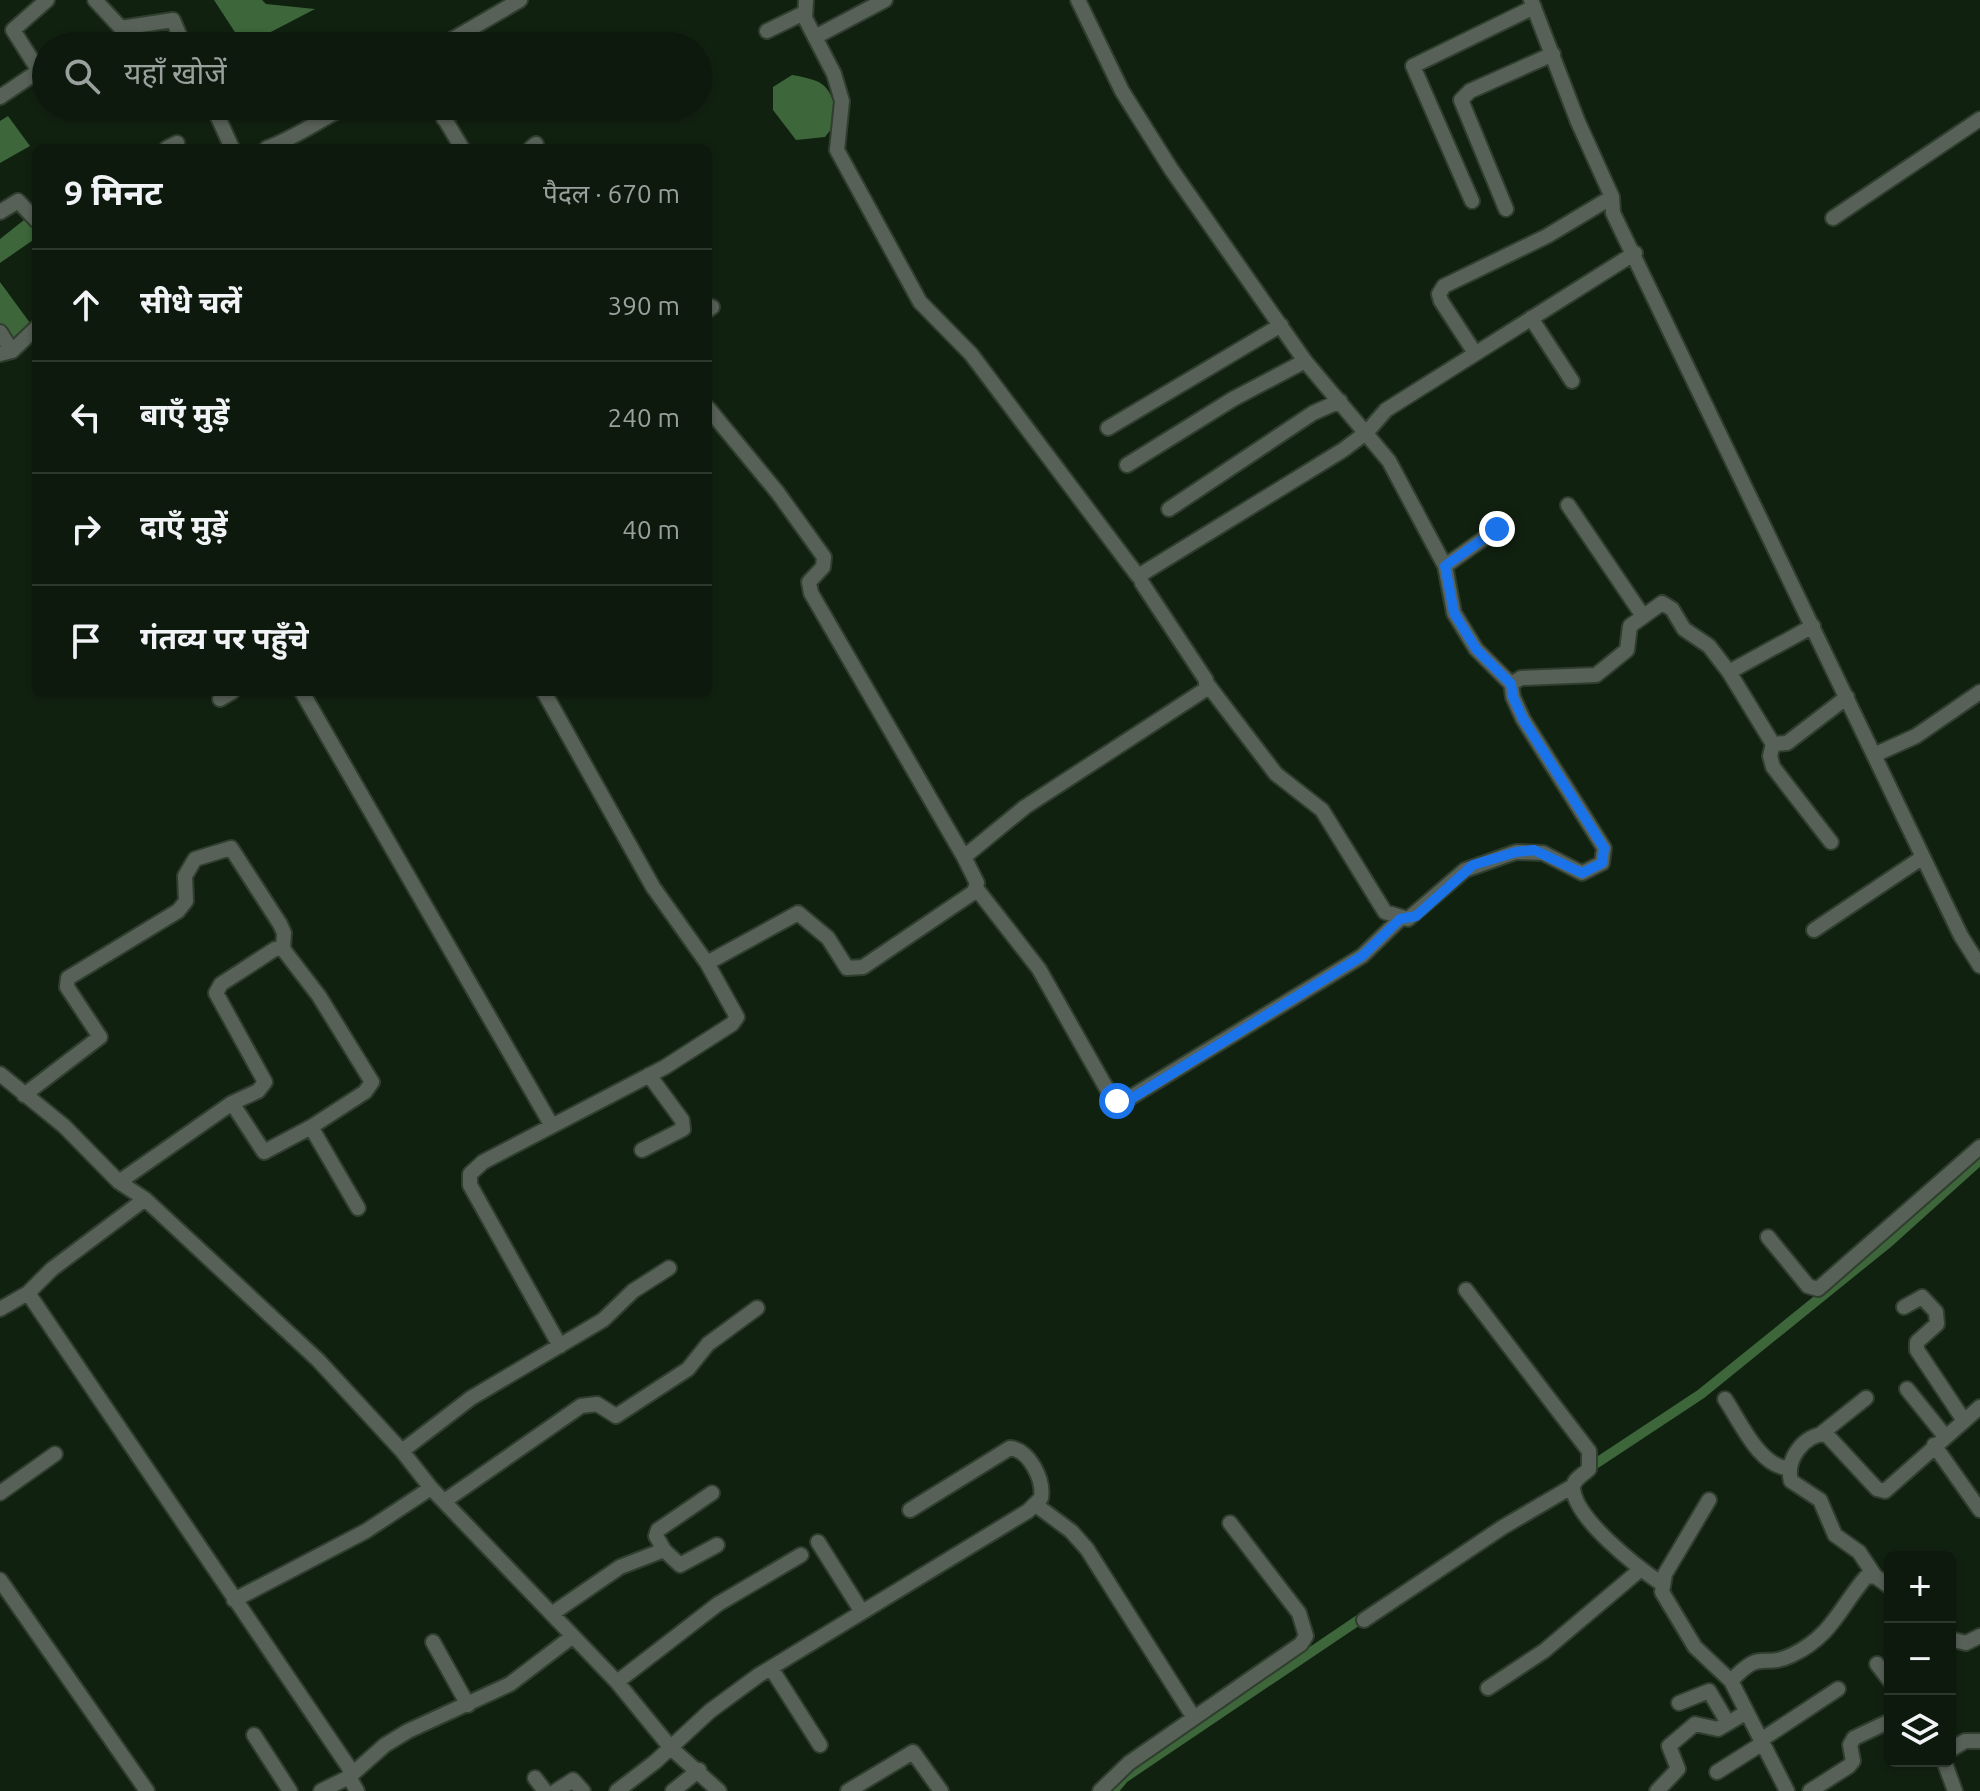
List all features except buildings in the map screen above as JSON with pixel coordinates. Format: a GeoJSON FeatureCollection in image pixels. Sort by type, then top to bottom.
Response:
{"type":"FeatureCollection","features":[{"type":"Feature","properties":{"kind":"street"},"geometry":{"type":"LineString","coordinates":[[32,55],[13,30],[47,0]]}},
{"type":"Feature","properties":{"kind":"street"},"geometry":{"type":"LineString","coordinates":[[95,0],[121,28],[173,20],[178,32]]}},
{"type":"Feature","properties":{"kind":"street"},"geometry":{"type":"LineString","coordinates":[[465,32],[520,0]]}},
{"type":"Feature","properties":{"kind":"street"},"geometry":{"type":"LineString","coordinates":[[815,37],[885,0]]}},
{"type":"Feature","properties":{"kind":"street"},"geometry":{"type":"LineString","coordinates":[[712,413],[778,493],[824,557],[823,567],[809,582],[811,593],[964,857],[976,888],[1039,969],[1112,1098],[1123,1102],[1362,956],[1400,919],[1416,916],[1465,870],[1516,852],[1543,853],[1582,873],[1602,863],[1604,848],[1523,719],[1511,684],[1476,649],[1454,613],[1445,566],[1397,474],[1367,432],[1305,361],[1171,169],[1122,91],[1078,0]]}},
{"type":"Feature","properties":{"kind":"street"},"geometry":{"type":"LineString","coordinates":[[1472,201],[1413,66],[1533,3],[1578,122],[1612,197],[1613,213],[1635,253],[1923,857],[1980,966]]}},
{"type":"Feature","properties":{"kind":"street"},"geometry":{"type":"LineString","coordinates":[[767,31],[805,6],[842,101],[836,135],[837,150],[920,302],[971,354],[1138,576],[1208,685],[1276,774],[1322,810],[1385,912],[1400,919]]}},
{"type":"Feature","properties":{"kind":"street"},"geometry":{"type":"LineString","coordinates":[[1506,209],[1461,100],[1470,91],[1553,54]]}},
{"type":"Feature","properties":{"kind":"street"},"geometry":{"type":"LineString","coordinates":[[0,97],[32,75]]}},
{"type":"Feature","properties":{"kind":"street"},"geometry":{"type":"LineString","coordinates":[[1833,218],[1980,119]]}},
{"type":"Feature","properties":{"kind":"street"},"geometry":{"type":"LineString","coordinates":[[219,120],[230,144]]}},
{"type":"Feature","properties":{"kind":"street"},"geometry":{"type":"LineString","coordinates":[[278,144],[300,136],[321,120]]}},
{"type":"Feature","properties":{"kind":"street"},"geometry":{"type":"LineString","coordinates":[[444,120],[459,144]]}},
{"type":"Feature","properties":{"kind":"street"},"geometry":{"type":"LineString","coordinates":[[1475,353],[1441,301],[1439,294],[1444,286],[1547,236],[1612,197]]}},
{"type":"Feature","properties":{"kind":"street"},"geometry":{"type":"LineString","coordinates":[[0,212],[18,201],[32,216]]}},
{"type":"Feature","properties":{"kind":"street"},"geometry":{"type":"LineString","coordinates":[[1138,576],[1367,432],[1386,410],[1635,253]]}},
{"type":"Feature","properties":{"kind":"street"},"geometry":{"type":"LineString","coordinates":[[1531,318],[1572,381]]}},
{"type":"Feature","properties":{"kind":"street"},"geometry":{"type":"LineString","coordinates":[[1108,428],[1281,325]]}},
{"type":"Feature","properties":{"kind":"street"},"geometry":{"type":"LineString","coordinates":[[0,332],[6,352],[32,331]]}},
{"type":"Feature","properties":{"kind":"street"},"geometry":{"type":"LineString","coordinates":[[1127,465],[1233,399],[1305,361]]}},
{"type":"Feature","properties":{"kind":"street"},"geometry":{"type":"LineString","coordinates":[[1169,509],[1313,413],[1340,401]]}},
{"type":"Feature","properties":{"kind":"street"},"geometry":{"type":"LineString","coordinates":[[1568,505],[1643,616]]}},
{"type":"Feature","properties":{"kind":"street"},"geometry":{"type":"LineString","coordinates":[[1445,566],[1497,529]]}},
{"type":"Feature","properties":{"kind":"street"},"geometry":{"type":"LineString","coordinates":[[1511,684],[1521,678],[1596,675],[1627,650],[1628,629],[1662,603],[1668,605],[1684,629],[1709,646],[1729,672],[1773,744],[1773,767],[1831,842]]}},
{"type":"Feature","properties":{"kind":"street"},"geometry":{"type":"LineString","coordinates":[[1729,672],[1813,626]]}},
{"type":"Feature","properties":{"kind":"street"},"geometry":{"type":"LineString","coordinates":[[964,857],[1025,807],[1203,692],[1208,685]]}},
{"type":"Feature","properties":{"kind":"street"},"geometry":{"type":"LineString","coordinates":[[1874,755],[1916,736],[1980,692]]}},
{"type":"Feature","properties":{"kind":"street"},"geometry":{"type":"LineString","coordinates":[[304,696],[552,1126]]}},
{"type":"Feature","properties":{"kind":"street"},"geometry":{"type":"LineString","coordinates":[[546,696],[653,887],[707,963],[736,1013],[735,1021],[649,1075],[475,1167],[470,1185],[560,1346]]}},
{"type":"Feature","properties":{"kind":"street"},"geometry":{"type":"LineString","coordinates":[[1773,744],[1787,743],[1847,697]]}},
{"type":"Feature","properties":{"kind":"street"},"geometry":{"type":"LineString","coordinates":[[24,1095],[100,1037],[67,987],[68,978],[184,906],[185,876],[195,859],[231,848],[280,924],[284,933],[283,949],[319,996],[372,1082],[365,1092],[311,1127],[264,1152],[232,1103]]}},
{"type":"Feature","properties":{"kind":"street"},"geometry":{"type":"LineString","coordinates":[[1814,930],[1923,857]]}},
{"type":"Feature","properties":{"kind":"street"},"geometry":{"type":"LineString","coordinates":[[707,963],[798,913],[817,927],[843,963],[853,970],[863,967],[976,888]]}},
{"type":"Feature","properties":{"kind":"street"},"geometry":{"type":"LineString","coordinates":[[119,1182],[232,1103],[258,1091],[265,1082],[218,1000],[217,988],[275,949],[283,949]]}},
{"type":"Feature","properties":{"kind":"street"},"geometry":{"type":"LineString","coordinates":[[0,1074],[64,1126],[119,1182],[145,1199],[318,1360],[402,1451],[431,1488],[446,1500],[617,1682],[671,1748],[719,1791]]}},
{"type":"Feature","properties":{"kind":"street"},"geometry":{"type":"LineString","coordinates":[[642,1150],[683,1129],[682,1120],[649,1075]]}},
{"type":"Feature","properties":{"kind":"street"},"geometry":{"type":"LineString","coordinates":[[311,1127],[358,1208]]}},
{"type":"Feature","properties":{"kind":"street"},"geometry":{"type":"LineString","coordinates":[[1768,1237],[1808,1286],[1818,1289],[1980,1147]]}},
{"type":"Feature","properties":{"kind":"street"},"geometry":{"type":"LineString","coordinates":[[0,1309],[28,1293],[52,1269],[145,1199]]}},
{"type":"Feature","properties":{"kind":"street"},"geometry":{"type":"LineString","coordinates":[[402,1451],[471,1398],[603,1320],[633,1291],[669,1268]]}},
{"type":"Feature","properties":{"kind":"street"},"geometry":{"type":"LineString","coordinates":[[1364,1620],[1503,1527],[1573,1486],[1590,1465],[1585,1445],[1466,1290]]}},
{"type":"Feature","properties":{"kind":"street"},"geometry":{"type":"LineString","coordinates":[[28,1293],[350,1769],[349,1777],[357,1791]]}},
{"type":"Feature","properties":{"kind":"street"},"geometry":{"type":"LineString","coordinates":[[1904,1307],[1922,1297],[1936,1312],[1937,1324],[1917,1342],[1917,1350],[1963,1419]]}},
{"type":"Feature","properties":{"kind":"street"},"geometry":{"type":"LineString","coordinates":[[446,1500],[581,1406],[597,1404],[616,1416],[688,1369],[708,1344],[757,1308]]}},
{"type":"Feature","properties":{"kind":"street"},"geometry":{"type":"LineString","coordinates":[[1907,1389],[1980,1510]]}},
{"type":"Feature","properties":{"kind":"street"},"geometry":{"type":"LineString","coordinates":[[1866,1398],[1794,1455],[1789,1468],[1794,1485],[1820,1500],[1835,1535],[1859,1552],[1875,1576],[1884,1583]]}},
{"type":"Feature","properties":{"kind":"street"},"geometry":{"type":"LineString","coordinates":[[1725,1399],[1765,1459],[1776,1468],[1789,1468]]}},
{"type":"Feature","properties":{"kind":"street"},"geometry":{"type":"LineString","coordinates":[[1822,1433],[1881,1491],[1891,1488],[1939,1440],[1980,1407]]}},
{"type":"Feature","properties":{"kind":"street"},"geometry":{"type":"LineString","coordinates":[[617,1791],[671,1748],[710,1711],[771,1668],[1036,1505],[1041,1498],[1041,1482],[1022,1453],[1010,1448],[910,1510]]}},
{"type":"Feature","properties":{"kind":"street"},"geometry":{"type":"LineString","coordinates":[[0,1493],[55,1454]]}},
{"type":"Feature","properties":{"kind":"street"},"geometry":{"type":"LineString","coordinates":[[1573,1486],[1590,1521],[1641,1569],[1662,1584]]}},
{"type":"Feature","properties":{"kind":"street"},"geometry":{"type":"LineString","coordinates":[[234,1600],[366,1531],[431,1488]]}},
{"type":"Feature","properties":{"kind":"street"},"geometry":{"type":"LineString","coordinates":[[712,1493],[658,1530],[656,1536],[664,1550],[680,1565],[717,1545]]}},
{"type":"Feature","properties":{"kind":"street"},"geometry":{"type":"LineString","coordinates":[[1709,1500],[1662,1584],[1662,1592],[1695,1647],[1731,1681],[1787,1791]]}},
{"type":"Feature","properties":{"kind":"street"},"geometry":{"type":"LineString","coordinates":[[1036,1505],[1087,1549],[1194,1718]]}},
{"type":"Feature","properties":{"kind":"street"},"geometry":{"type":"LineString","coordinates":[[1100,1791],[1129,1763],[1301,1644],[1306,1636],[1299,1613],[1230,1523]]}},
{"type":"Feature","properties":{"kind":"street"},"geometry":{"type":"LineString","coordinates":[[818,1542],[862,1612]]}},
{"type":"Feature","properties":{"kind":"street"},"geometry":{"type":"LineString","coordinates":[[553,1613],[620,1567],[664,1550]]}},
{"type":"Feature","properties":{"kind":"street"},"geometry":{"type":"LineString","coordinates":[[617,1682],[718,1604],[801,1555]]}},
{"type":"Feature","properties":{"kind":"street"},"geometry":{"type":"LineString","coordinates":[[1488,1688],[1544,1651],[1641,1569]]}},
{"type":"Feature","properties":{"kind":"street"},"geometry":{"type":"LineString","coordinates":[[1731,1681],[1753,1660],[1781,1658],[1810,1643],[1837,1622],[1866,1577],[1875,1576]]}},
{"type":"Feature","properties":{"kind":"street"},"geometry":{"type":"LineString","coordinates":[[0,1580],[147,1791]]}},
{"type":"Feature","properties":{"kind":"street"},"geometry":{"type":"LineString","coordinates":[[321,1791],[349,1777],[385,1745],[510,1684],[573,1636]]}},
{"type":"Feature","properties":{"kind":"street"},"geometry":{"type":"LineString","coordinates":[[1956,1641],[1961,1643],[1980,1636]]}},
{"type":"Feature","properties":{"kind":"street"},"geometry":{"type":"LineString","coordinates":[[433,1642],[468,1705]]}},
{"type":"Feature","properties":{"kind":"street"},"geometry":{"type":"LineString","coordinates":[[1877,1664],[1884,1673]]}},
{"type":"Feature","properties":{"kind":"street"},"geometry":{"type":"LineString","coordinates":[[771,1668],[820,1745]]}},
{"type":"Feature","properties":{"kind":"street"},"geometry":{"type":"LineString","coordinates":[[1717,1772],[1838,1689]]}},
{"type":"Feature","properties":{"kind":"street"},"geometry":{"type":"LineString","coordinates":[[1679,1703],[1709,1691],[1728,1723]]}},
{"type":"Feature","properties":{"kind":"street"},"geometry":{"type":"LineString","coordinates":[[1657,1791],[1678,1769],[1670,1750],[1672,1743],[1699,1722],[1714,1730],[1747,1712]]}},
{"type":"Feature","properties":{"kind":"street"},"geometry":{"type":"LineString","coordinates":[[1810,1791],[1849,1766],[1854,1738],[1884,1724]]}},
{"type":"Feature","properties":{"kind":"street"},"geometry":{"type":"LineString","coordinates":[[254,1735],[290,1791]]}},
{"type":"Feature","properties":{"kind":"street"},"geometry":{"type":"LineString","coordinates":[[1956,1746],[1965,1741],[1980,1741]]}},
{"type":"Feature","properties":{"kind":"street"},"geometry":{"type":"LineString","coordinates":[[848,1791],[913,1752],[941,1791]]}},
{"type":"Feature","properties":{"kind":"street"},"geometry":{"type":"LineString","coordinates":[[1946,1767],[1955,1791]]}},
{"type":"Feature","properties":{"kind":"street"},"geometry":{"type":"LineString","coordinates":[[673,1791],[699,1770]]}},
{"type":"Feature","properties":{"kind":"street"},"geometry":{"type":"LineString","coordinates":[[535,1778],[545,1791]]}},
{"type":"Feature","properties":{"kind":"street"},"geometry":{"type":"LineString","coordinates":[[556,1791],[573,1780],[583,1791]]}},
{"type":"Feature","properties":{"kind":"shaded area"},"geometry":{"type":"Polygon","coordinates":[[[214,0],[262,0],[266,4],[315,9],[271,32],[235,32],[214,0]]]}},
{"type":"Feature","properties":{"kind":"shaded area"},"geometry":{"type":"Polygon","coordinates":[[[792,75],[820,83],[829,92],[839,119],[825,137],[796,140],[773,110],[773,87],[792,75]]]}},
{"type":"Feature","properties":{"kind":"shaded area"},"geometry":{"type":"Polygon","coordinates":[[[8,116],[30,146],[0,163],[0,121],[8,116]]]}},
{"type":"Feature","properties":{"kind":"shaded area"},"geometry":{"type":"Polygon","coordinates":[[[29,216],[32,219],[32,241],[0,263],[0,239],[29,216]]]}},
{"type":"Feature","properties":{"kind":"shaded area"},"geometry":{"type":"Polygon","coordinates":[[[0,282],[32,328],[12,346],[0,327],[0,282]]]}},
{"type":"Feature","properties":{"kind":"waterway"},"geometry":{"type":"LineString","coordinates":[[1586,1470],[1701,1394],[1889,1242],[1980,1160]]}},
{"type":"Feature","properties":{"kind":"waterway"},"geometry":{"type":"LineString","coordinates":[[1113,1791],[1124,1778],[1366,1615]]}},
{"type":"Feature","properties":{"kind":"route"},"geometry":{"type":"LineString","coordinates":[[1117,1101],[1129,1100],[1362,956],[1375,947],[1400,919],[1416,916],[1458,875],[1473,865],[1527,850],[1543,853],[1582,873],[1589,873],[1602,863],[1604,848],[1523,719],[1511,684],[1476,649],[1454,613],[1449,598],[1445,566],[1497,529]]}}]}
